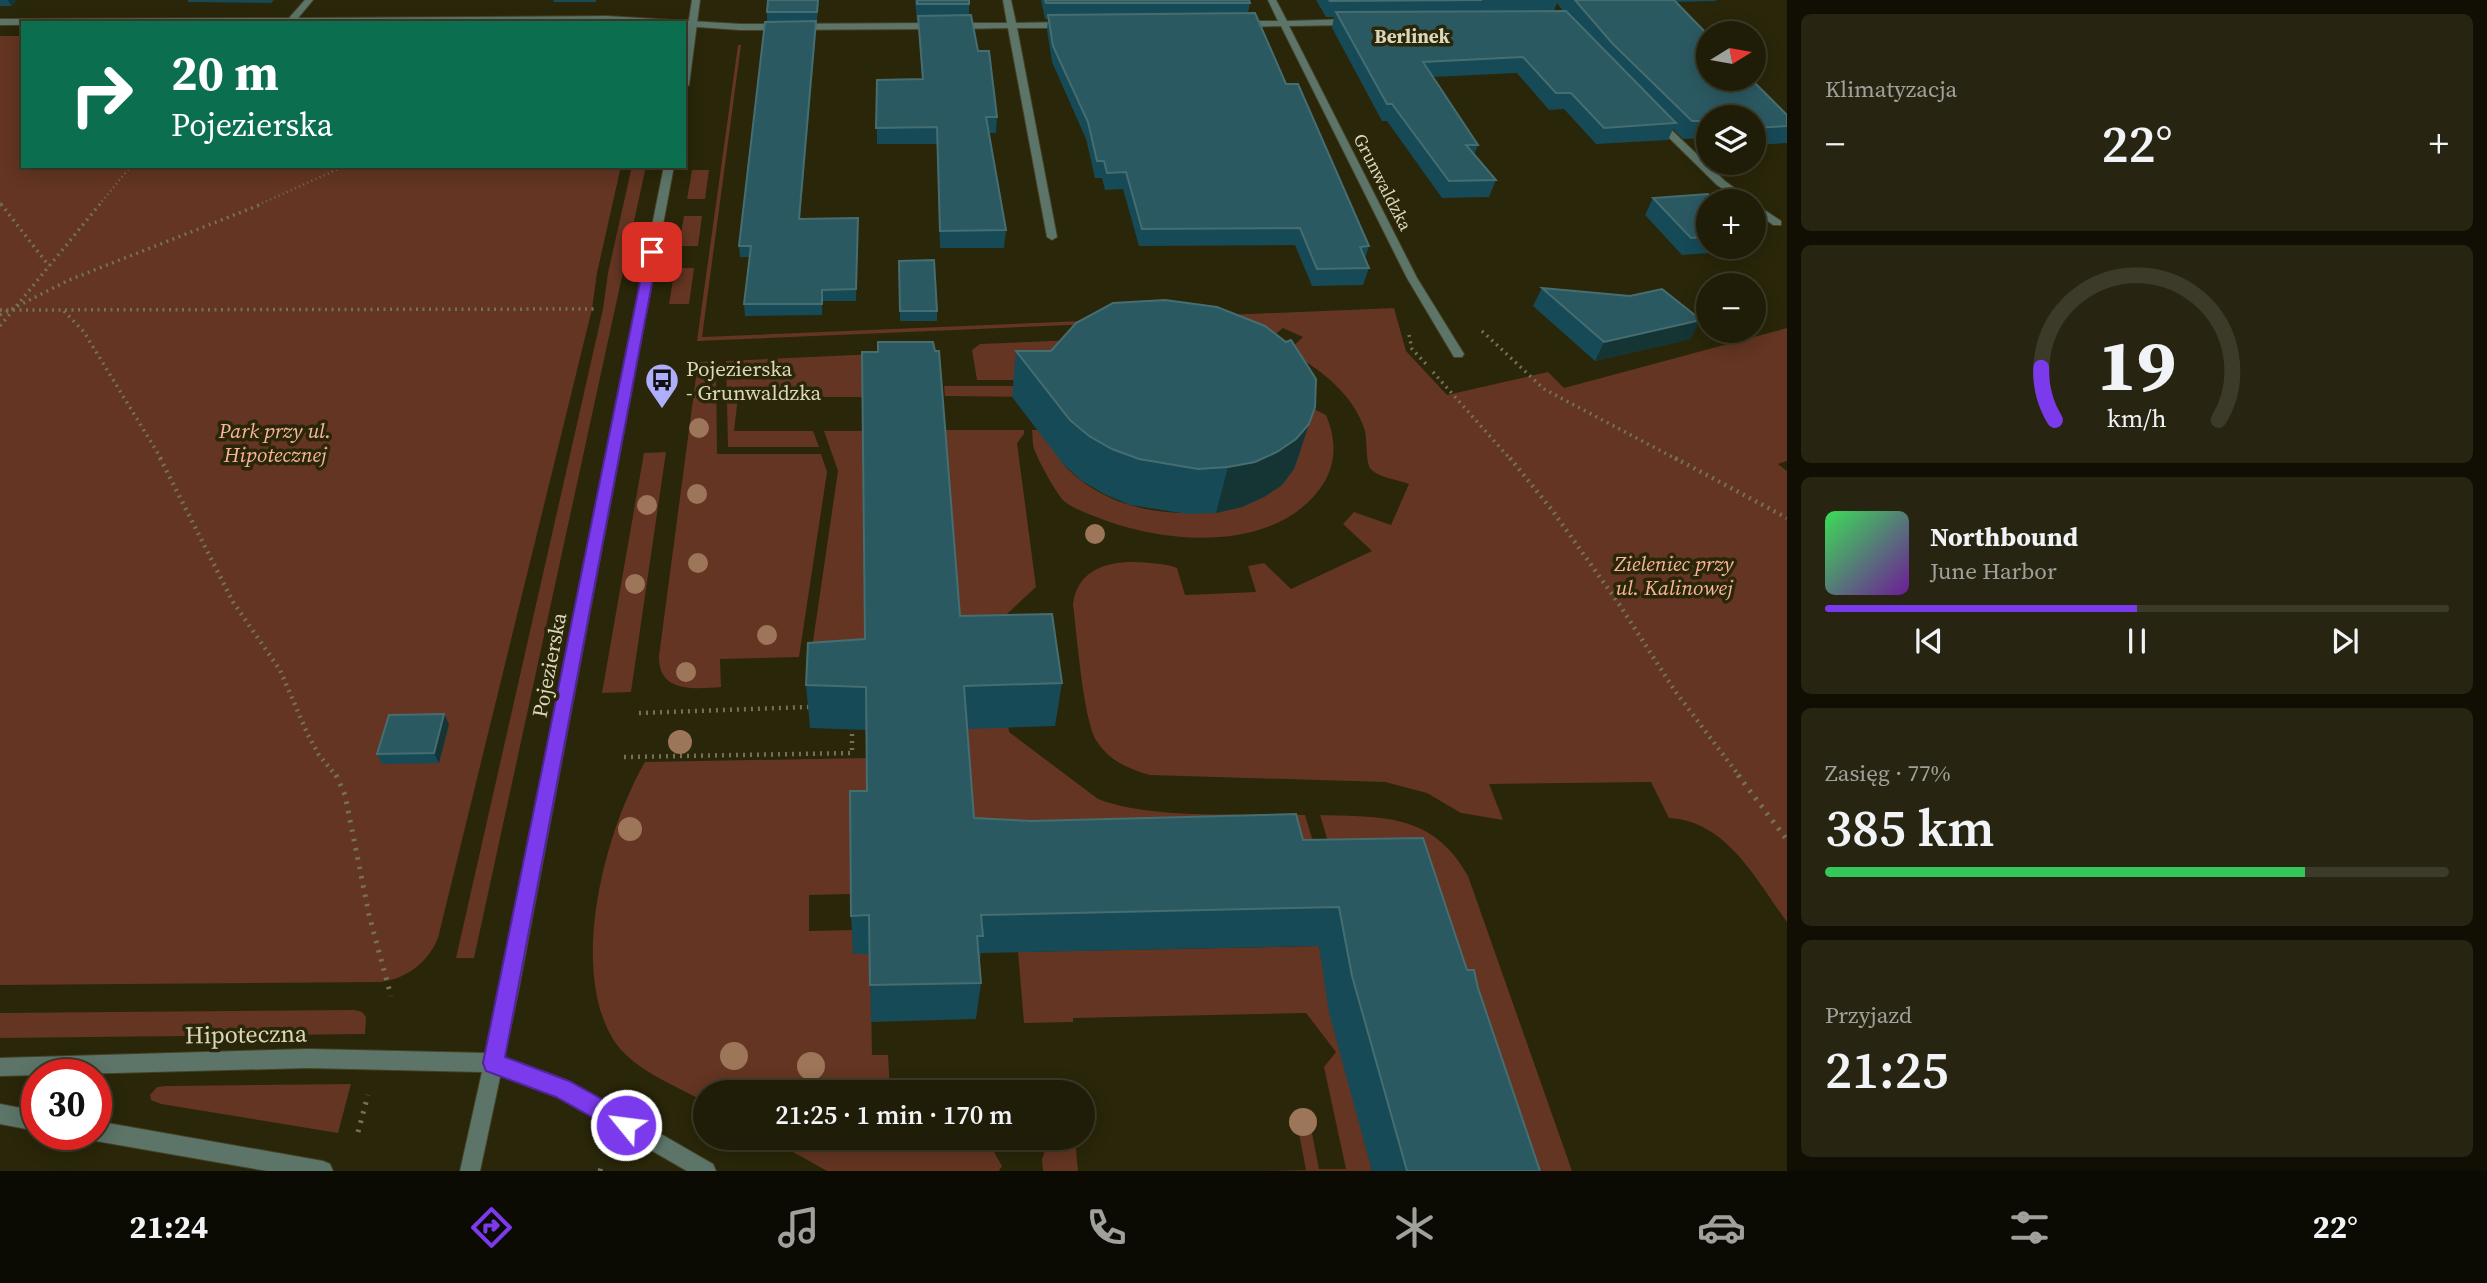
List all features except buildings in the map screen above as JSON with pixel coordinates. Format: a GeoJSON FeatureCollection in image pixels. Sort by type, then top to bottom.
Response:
{"type":"FeatureCollection","features":[{"type":"Feature","properties":{"kind":"street"},"geometry":{"type":"LineString","coordinates":[[291,20],[309,0]]}},
{"type":"Feature","properties":{"kind":"street"},"geometry":{"type":"LineString","coordinates":[[696,0],[686,23],[740,27],[1081,25]]}},
{"type":"Feature","properties":{"kind":"street"},"geometry":{"type":"LineString","coordinates":[[1007,0],[1052,237]]}},
{"type":"Feature","properties":{"kind":"street","name":"Grunwaldzka"},"geometry":{"type":"LineString","coordinates":[[1272,0],[1412,278],[1458,354]]}},
{"type":"Feature","properties":{"kind":"street"},"geometry":{"type":"LineString","coordinates":[[146,21],[652,21]]}},
{"type":"Feature","properties":{"kind":"street"},"geometry":{"type":"LineString","coordinates":[[0,22],[21,22]]}},
{"type":"Feature","properties":{"kind":"street"},"geometry":{"type":"LineString","coordinates":[[1225,24],[1361,22]]}},
{"type":"Feature","properties":{"kind":"street"},"geometry":{"type":"LineString","coordinates":[[1645,109],[1730,189]]}},
{"type":"Feature","properties":{"kind":"street","name":"Pojezierska"},"geometry":{"type":"LineString","coordinates":[[470,1171],[669,168]]}},
{"type":"Feature","properties":{"kind":"street"},"geometry":{"type":"LineString","coordinates":[[1766,215],[1777,223]]}},
{"type":"Feature","properties":{"kind":"street","name":"Hipoteczna"},"geometry":{"type":"LineString","coordinates":[[0,1067],[177,1060],[344,1059],[493,1063],[562,1088],[706,1171]]}},
{"type":"Feature","properties":{"kind":"street"},"geometry":{"type":"LineString","coordinates":[[0,1114],[21,1118]]}},
{"type":"Feature","properties":{"kind":"street"},"geometry":{"type":"LineString","coordinates":[[112,1134],[323,1171]]}},
{"type":"Feature","properties":{"kind":"path"},"geometry":{"type":"LineString","coordinates":[[0,326],[129,168]]}},
{"type":"Feature","properties":{"kind":"path"},"geometry":{"type":"LineString","coordinates":[[0,312],[12,309],[69,280],[294,191],[341,168]]}},
{"type":"Feature","properties":{"kind":"path"},"geometry":{"type":"LineString","coordinates":[[0,203],[49,267]]}},
{"type":"Feature","properties":{"kind":"path"},"geometry":{"type":"LineString","coordinates":[[12,309],[598,309]]}},
{"type":"Feature","properties":{"kind":"path"},"geometry":{"type":"LineString","coordinates":[[64,311],[83,332],[170,472],[233,602],[280,670],[308,735],[341,786],[369,915],[391,996]]}},
{"type":"Feature","properties":{"kind":"path"},"geometry":{"type":"LineString","coordinates":[[1477,326],[1544,389],[1787,518]]}},
{"type":"Feature","properties":{"kind":"path"},"geometry":{"type":"LineString","coordinates":[[722,368],[722,381]]}},
{"type":"Feature","properties":{"kind":"path"},"geometry":{"type":"LineString","coordinates":[[1454,393],[1552,510],[1619,604],[1675,691],[1787,840]]}},
{"type":"Feature","properties":{"kind":"path"},"geometry":{"type":"LineString","coordinates":[[639,713],[810,707]]}},
{"type":"Feature","properties":{"kind":"path"},"geometry":{"type":"LineString","coordinates":[[624,757],[852,753],[852,730]]}},
{"type":"Feature","properties":{"kind":"path"},"geometry":{"type":"LineString","coordinates":[[358,1132],[370,1087]]}},
{"type":"Feature","properties":{"kind":"green space","name":"Park przy ul. Hipotecznej"},"geometry":{"type":"Polygon","coordinates":[[[0,36],[21,36],[21,168],[621,168],[597,273],[592,309],[438,938],[428,955],[407,973],[380,982],[0,985],[0,36]]]}},
{"type":"Feature","properties":{"kind":"green space","name":"Zieleniec przy ul. Kalinowej"},"geometry":{"type":"Polygon","coordinates":[[[738,45],[741,45],[702,337],[1394,308],[1406,351],[1447,395],[1548,372],[1564,388],[1731,343],[1766,343],[1766,334],[1787,328],[1787,461],[1778,464],[1787,471],[1787,922],[1751,871],[1724,841],[1689,822],[1669,818],[1651,782],[1489,784],[1503,820],[1461,813],[1427,793],[1385,782],[1150,775],[1126,767],[1101,747],[1091,729],[1087,713],[1073,605],[1076,592],[1090,573],[1124,562],[1160,564],[1177,568],[1185,595],[1256,592],[1248,566],[1264,563],[1291,589],[1372,551],[1343,524],[1354,512],[1391,525],[1409,484],[1382,476],[1370,468],[1365,431],[1353,405],[1324,374],[1288,351],[1303,337],[1283,328],[1265,343],[1141,322],[697,341],[738,45]]]}},
{"type":"Feature","properties":{"kind":"green space"},"geometry":{"type":"Polygon","coordinates":[[[632,168],[646,168],[474,958],[456,958],[603,309],[608,273],[632,168]]]}},
{"type":"Feature","properties":{"kind":"green space"},"geometry":{"type":"Polygon","coordinates":[[[692,170],[709,170],[705,199],[687,199],[692,170]]]}},
{"type":"Feature","properties":{"kind":"green space"},"geometry":{"type":"Polygon","coordinates":[[[684,216],[702,216],[698,246],[679,246],[684,216]]]}},
{"type":"Feature","properties":{"kind":"green space"},"geometry":{"type":"Polygon","coordinates":[[[675,268],[694,268],[689,304],[669,304],[675,268]]]}},
{"type":"Feature","properties":{"kind":"green space"},"geometry":{"type":"Polygon","coordinates":[[[1147,337],[1033,380],[977,380],[972,350],[980,344],[1147,337]]]}},
{"type":"Feature","properties":{"kind":"green space"},"geometry":{"type":"Polygon","coordinates":[[[898,353],[879,397],[738,397],[734,431],[813,431],[819,447],[728,447],[726,361],[898,353]]]}},
{"type":"Feature","properties":{"kind":"green space"},"geometry":{"type":"Polygon","coordinates":[[[716,361],[717,454],[821,454],[827,472],[799,657],[720,659],[721,687],[689,688],[671,683],[664,677],[659,656],[698,362],[716,361]]]}},
{"type":"Feature","properties":{"kind":"green space"},"geometry":{"type":"Polygon","coordinates":[[[944,386],[1028,386],[1035,397],[945,396],[944,386]]]}},
{"type":"Feature","properties":{"kind":"green space"},"geometry":{"type":"Polygon","coordinates":[[[1314,409],[1326,415],[1333,444],[1332,463],[1319,490],[1298,510],[1274,525],[1215,537],[1185,537],[1125,527],[1073,507],[1065,502],[1053,486],[1033,444],[1032,430],[1045,430],[1066,467],[1084,483],[1126,504],[1172,512],[1219,511],[1242,507],[1298,411],[1314,409]]]}},
{"type":"Feature","properties":{"kind":"green space"},"geometry":{"type":"Polygon","coordinates":[[[940,430],[1024,430],[1017,443],[1036,587],[957,660],[940,430]]]}},
{"type":"Feature","properties":{"kind":"green space"},"geometry":{"type":"Polygon","coordinates":[[[824,431],[863,431],[866,681],[807,682],[838,471],[824,431]]]}},
{"type":"Feature","properties":{"kind":"green space"},"geometry":{"type":"Polygon","coordinates":[[[666,452],[631,692],[602,693],[644,453],[666,452]]]}},
{"type":"Feature","properties":{"kind":"green space"},"geometry":{"type":"Polygon","coordinates":[[[1008,723],[1009,732],[1098,799],[1120,806],[1171,813],[1305,815],[1321,868],[972,886],[961,730],[1008,723]]]}},
{"type":"Feature","properties":{"kind":"green space"},"geometry":{"type":"Polygon","coordinates":[[[867,758],[868,832],[852,894],[809,895],[809,931],[852,930],[870,954],[872,1055],[888,1055],[889,1080],[693,1080],[693,1096],[655,1076],[621,1050],[613,1039],[600,1009],[594,975],[593,938],[606,861],[630,791],[645,762],[867,758]]]}},
{"type":"Feature","properties":{"kind":"green space"},"geometry":{"type":"Polygon","coordinates":[[[1320,815],[1365,817],[1405,823],[1439,840],[1454,855],[1468,876],[1572,1171],[1496,1171],[1336,868],[1320,815]]]}},
{"type":"Feature","properties":{"kind":"green space"},"geometry":{"type":"Polygon","coordinates":[[[1319,946],[1372,1171],[1266,1171],[1306,1170],[1296,1118],[1296,1113],[1303,1111],[1309,1118],[1319,1169],[1346,1169],[1324,1067],[1336,1052],[1306,1013],[1073,1018],[1073,1022],[1024,1023],[1018,952],[1319,946]]]}},
{"type":"Feature","properties":{"kind":"green space"},"geometry":{"type":"Polygon","coordinates":[[[362,1012],[366,1017],[365,1034],[0,1038],[0,1013],[362,1012]]]}},
{"type":"Feature","properties":{"kind":"green space"},"geometry":{"type":"Polygon","coordinates":[[[351,1084],[338,1133],[161,1104],[151,1100],[150,1095],[157,1087],[166,1086],[351,1084]]]}},
{"type":"Feature","properties":{"kind":"green space"},"geometry":{"type":"Polygon","coordinates":[[[789,1150],[993,1150],[1002,1166],[999,1171],[827,1171],[789,1150]]]}},
{"type":"Feature","properties":{"kind":"green space"},"geometry":{"type":"Polygon","coordinates":[[[1045,1150],[1076,1150],[1078,1171],[1043,1171],[1042,1159],[1045,1150]]]}},
{"type":"Feature","properties":{"kind":"place","name":"Pojezierska - Grunwaldzka"},"geometry":{"type":"Point","coordinates":[662,410]}},
{"type":"Feature","properties":{"kind":"district","name":"Berlinek"},"geometry":{"type":"Point","coordinates":[1412,36]}},
{"type":"Feature","properties":{"kind":"route"},"geometry":{"type":"LineString","coordinates":[[626,1125],[562,1088],[493,1063],[509,993],[652,252]]}}]}
